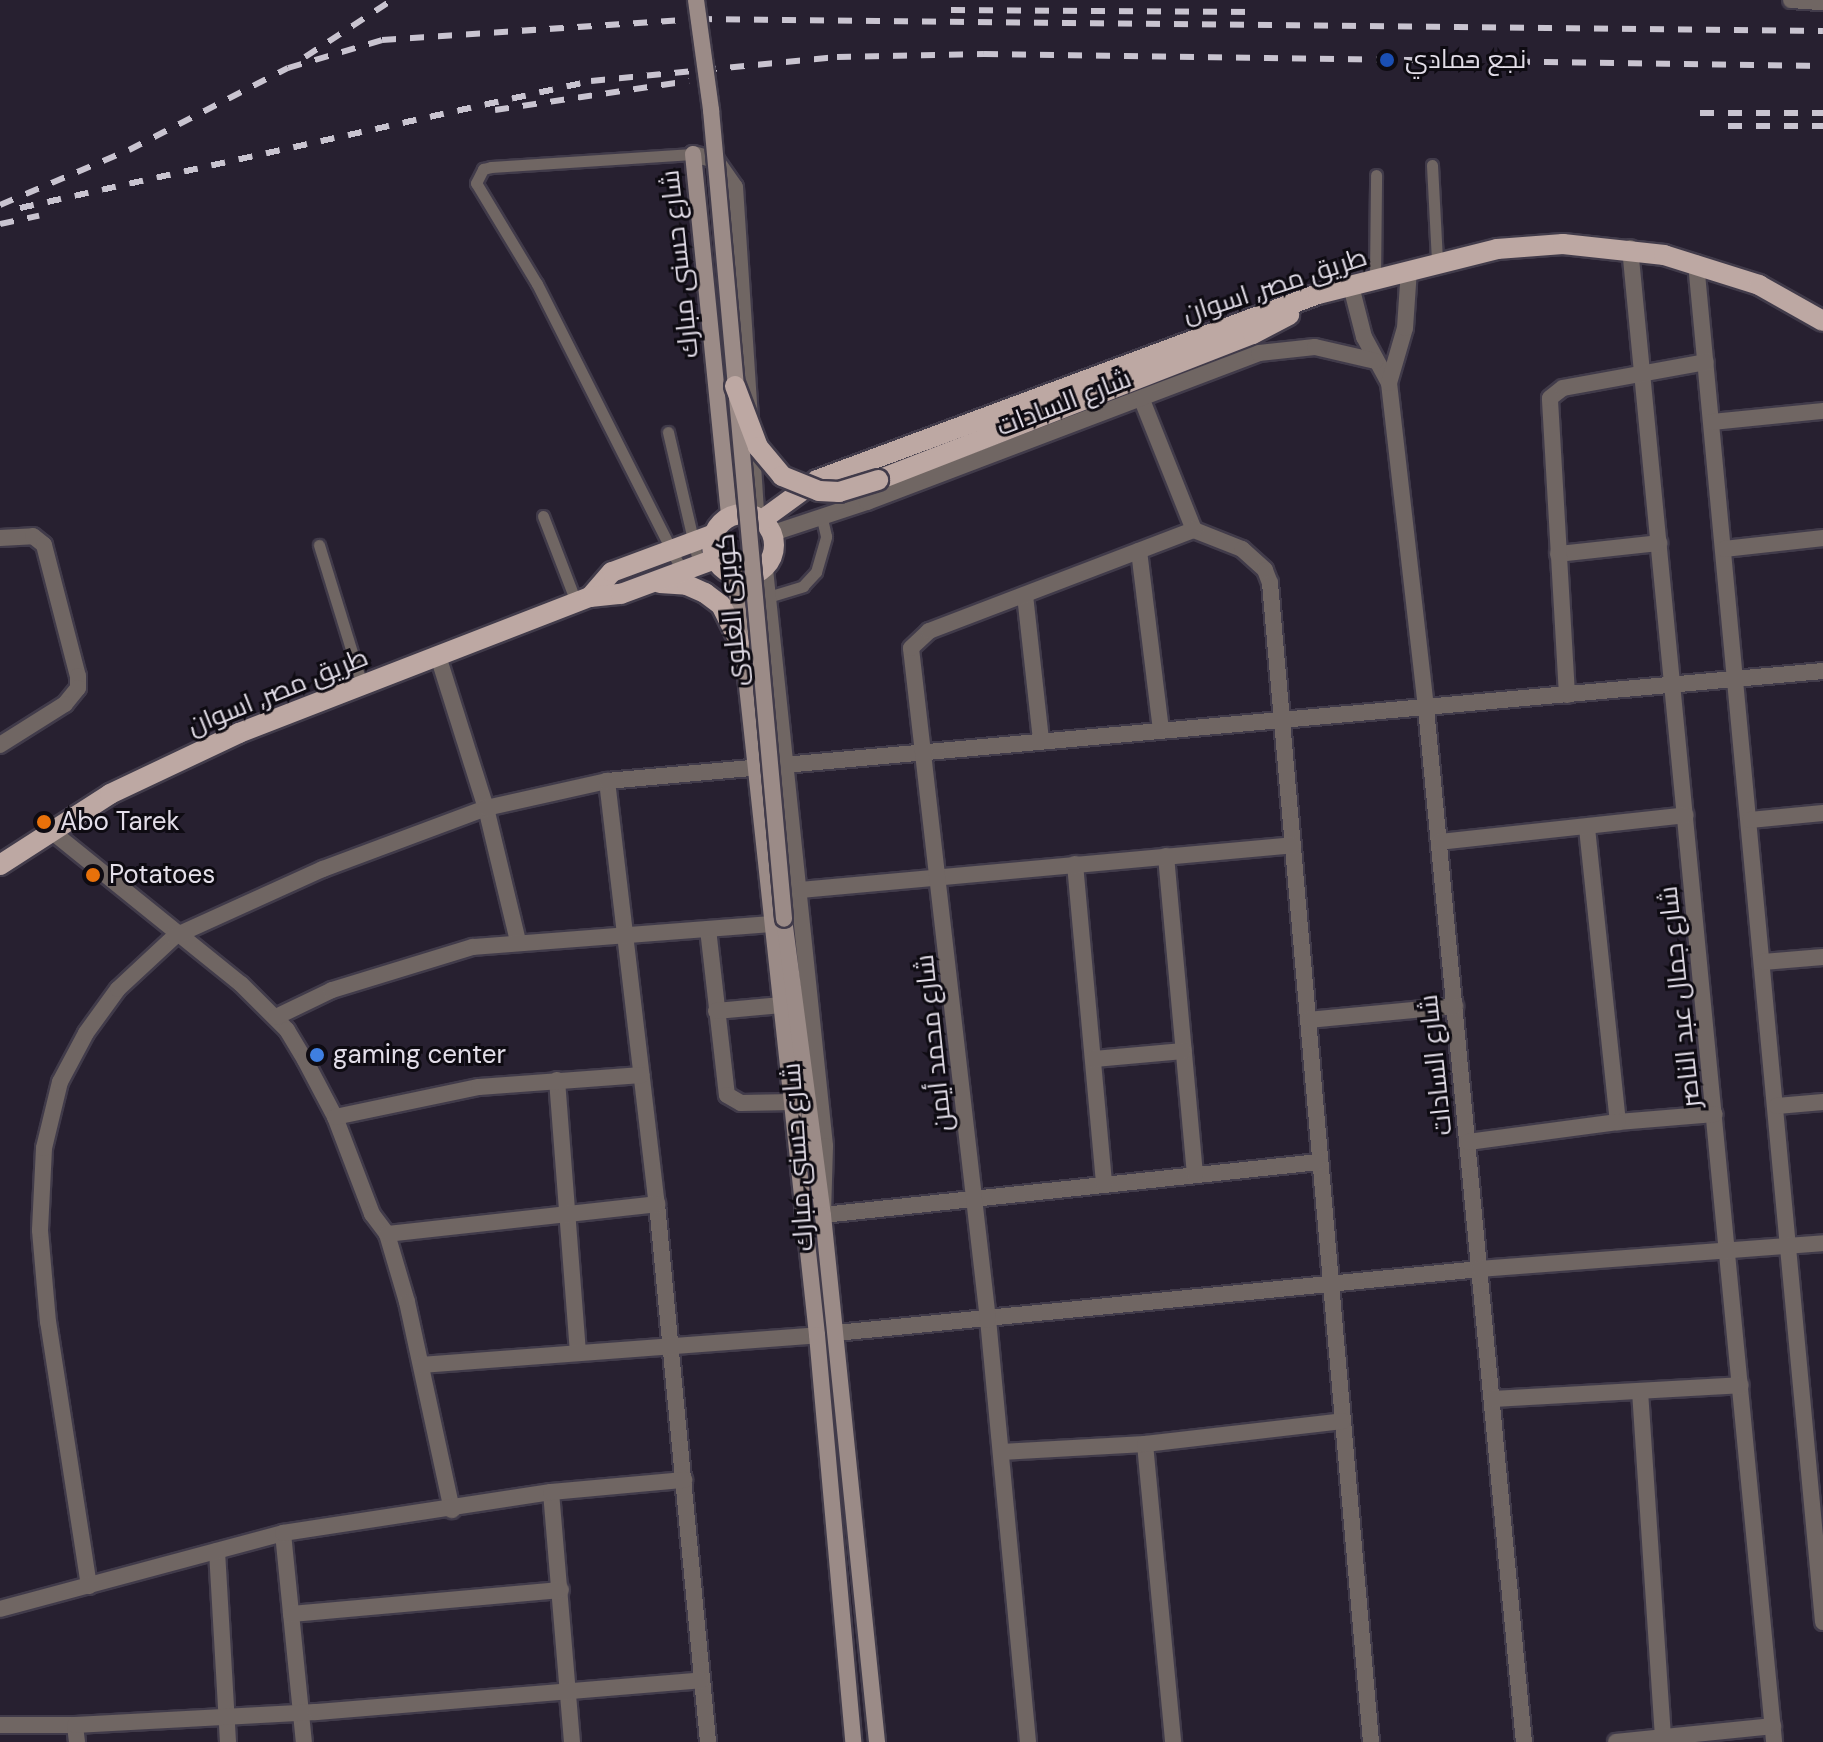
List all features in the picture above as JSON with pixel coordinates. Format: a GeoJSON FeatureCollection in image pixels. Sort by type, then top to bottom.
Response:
{"type":"FeatureCollection","features":[{"type":"Feature","properties":{"kind":"main road","name":"كوبرى العلوى"},"geometry":{"type":"LineString","coordinates":[[696,0],[735,386],[779,922],[823,1215]]}},
{"type":"Feature","properties":{"kind":"main road","name":"شارع حسنى مبارك"},"geometry":{"type":"LineString","coordinates":[[693,154],[729,517]]}},
{"type":"Feature","properties":{"kind":"main road","name":"طريق مصر, اسوان"},"geometry":{"type":"LineString","coordinates":[[764,523],[817,480],[1318,294],[1497,249],[1563,244],[1630,248],[1696,263],[1759,285],[1823,321]]}},
{"type":"Feature","properties":{"kind":"main road"},"geometry":{"type":"LineString","coordinates":[[735,386],[758,447],[782,476],[819,491],[839,492],[878,480],[1253,334],[1318,294]]}},
{"type":"Feature","properties":{"kind":"main road"},"geometry":{"type":"LineString","coordinates":[[729,517],[764,523],[773,555],[765,569],[735,575],[698,565],[714,534],[729,517]]}},
{"type":"Feature","properties":{"kind":"main road","name":"طريق مصر, اسوان"},"geometry":{"type":"LineString","coordinates":[[583,600],[612,572],[714,534]]}},
{"type":"Feature","properties":{"kind":"main road","name":"طريق مصر, اسوان"},"geometry":{"type":"LineString","coordinates":[[0,865],[50,830],[172,763],[362,685],[583,600],[648,584],[698,565]]}},
{"type":"Feature","properties":{"kind":"main road","name":"شارع حسنى مبارك"},"geometry":{"type":"LineString","coordinates":[[735,575],[739,641],[779,922],[782,1005],[817,1335],[853,1742]]}},
{"type":"Feature","properties":{"kind":"main road"},"geometry":{"type":"LineString","coordinates":[[648,584],[687,585],[705,593],[732,622],[739,641]]}},
{"type":"Feature","properties":{"kind":"main road","name":"شارع حسنى مبارك"},"geometry":{"type":"LineString","coordinates":[[823,1215],[877,1742]]}},
{"type":"Feature","properties":{"kind":"street"},"geometry":{"type":"LineString","coordinates":[[1791,0],[1823,2]]}},
{"type":"Feature","properties":{"kind":"street","name":"شارع حسنى مبارك"},"geometry":{"type":"LineString","coordinates":[[693,154],[716,160],[735,187],[764,523]]}},
{"type":"Feature","properties":{"kind":"street","name":"شارع جمال عبد الناصر"},"geometry":{"type":"LineString","coordinates":[[1630,248],[1774,1734]]}},
{"type":"Feature","properties":{"kind":"street"},"geometry":{"type":"LineString","coordinates":[[1696,263],[1823,1622]]}},
{"type":"Feature","properties":{"kind":"street","name":"شارع السادات"},"geometry":{"type":"LineString","coordinates":[[1409,270],[1405,328],[1389,383],[1426,708],[1524,1742]]}},
{"type":"Feature","properties":{"kind":"street","name":"شارع السادات"},"geometry":{"type":"LineString","coordinates":[[1351,286],[1375,361],[1389,383]]}},
{"type":"Feature","properties":{"kind":"street","name":"شارع السادات"},"geometry":{"type":"LineString","coordinates":[[764,523],[822,518],[1287,347],[1375,361]]}},
{"type":"Feature","properties":{"kind":"street"},"geometry":{"type":"LineString","coordinates":[[1567,695],[1550,398],[1563,388],[1641,371],[1706,362]]}},
{"type":"Feature","properties":{"kind":"street"},"geometry":{"type":"LineString","coordinates":[[1142,400],[1194,530],[1242,549],[1265,570],[1293,845],[1371,1742]]}},
{"type":"Feature","properties":{"kind":"street"},"geometry":{"type":"LineString","coordinates":[[1712,422],[1823,411]]}},
{"type":"Feature","properties":{"kind":"street","name":"شارع محمد أيمن"},"geometry":{"type":"LineString","coordinates":[[1028,1742],[975,1197],[940,877],[911,658],[914,640],[1194,530]]}},
{"type":"Feature","properties":{"kind":"street"},"geometry":{"type":"LineString","coordinates":[[0,538],[26,534],[44,545],[78,676],[78,688],[65,704],[0,745]]}},
{"type":"Feature","properties":{"kind":"street"},"geometry":{"type":"LineString","coordinates":[[1724,549],[1823,538]]}},
{"type":"Feature","properties":{"kind":"street"},"geometry":{"type":"LineString","coordinates":[[1558,554],[1659,543]]}},
{"type":"Feature","properties":{"kind":"street"},"geometry":{"type":"LineString","coordinates":[[1139,551],[1161,730]]}},
{"type":"Feature","properties":{"kind":"street","name":"شارع حسنى مبارك"},"geometry":{"type":"LineString","coordinates":[[765,569],[788,766],[825,1146],[823,1215]]}},
{"type":"Feature","properties":{"kind":"street"},"geometry":{"type":"LineString","coordinates":[[1025,595],[1041,741]]}},
{"type":"Feature","properties":{"kind":"street"},"geometry":{"type":"LineString","coordinates":[[438,656],[486,808],[518,941]]}},
{"type":"Feature","properties":{"kind":"street"},"geometry":{"type":"LineString","coordinates":[[89,1586],[48,1322],[40,1230],[44,1148],[60,1082],[86,1033],[118,989],[175,936],[323,869],[486,808],[607,781],[1823,671]]}},
{"type":"Feature","properties":{"kind":"street"},"geometry":{"type":"LineString","coordinates":[[607,781],[657,1204],[708,1742]]}},
{"type":"Feature","properties":{"kind":"street"},"geometry":{"type":"LineString","coordinates":[[1750,820],[1823,813]]}},
{"type":"Feature","properties":{"kind":"street"},"geometry":{"type":"LineString","coordinates":[[1439,842],[1686,815]]}},
{"type":"Feature","properties":{"kind":"street"},"geometry":{"type":"LineString","coordinates":[[1587,828],[1618,1122]]}},
{"type":"Feature","properties":{"kind":"street"},"geometry":{"type":"LineString","coordinates":[[50,830],[175,936],[217,964],[276,1017],[335,1117],[372,1214],[387,1234],[422,1365],[452,1510]]}},
{"type":"Feature","properties":{"kind":"street"},"geometry":{"type":"LineString","coordinates":[[800,890],[1293,845]]}},
{"type":"Feature","properties":{"kind":"street"},"geometry":{"type":"LineString","coordinates":[[1166,856],[1195,1175]]}},
{"type":"Feature","properties":{"kind":"street"},"geometry":{"type":"LineString","coordinates":[[1075,864],[1104,1184]]}},
{"type":"Feature","properties":{"kind":"street"},"geometry":{"type":"LineString","coordinates":[[276,1017],[418,960],[518,941],[779,922]]}},
{"type":"Feature","properties":{"kind":"street"},"geometry":{"type":"LineString","coordinates":[[708,929],[716,1011],[730,1099],[793,1102]]}},
{"type":"Feature","properties":{"kind":"street"},"geometry":{"type":"LineString","coordinates":[[1763,962],[1823,957]]}},
{"type":"Feature","properties":{"kind":"street"},"geometry":{"type":"LineString","coordinates":[[716,1011],[782,1005]]}},
{"type":"Feature","properties":{"kind":"street"},"geometry":{"type":"LineString","coordinates":[[1308,1020],[1455,1006]]}},
{"type":"Feature","properties":{"kind":"street"},"geometry":{"type":"LineString","coordinates":[[1094,1059],[1184,1051]]}},
{"type":"Feature","properties":{"kind":"street"},"geometry":{"type":"LineString","coordinates":[[335,1117],[479,1087],[642,1075]]}},
{"type":"Feature","properties":{"kind":"street"},"geometry":{"type":"LineString","coordinates":[[557,1080],[578,1351]]}},
{"type":"Feature","properties":{"kind":"street"},"geometry":{"type":"LineString","coordinates":[[1777,1106],[1823,1102]]}},
{"type":"Feature","properties":{"kind":"street"},"geometry":{"type":"LineString","coordinates":[[1468,1142],[1618,1122],[1715,1114]]}},
{"type":"Feature","properties":{"kind":"street"},"geometry":{"type":"LineString","coordinates":[[823,1215],[1319,1162]]}},
{"type":"Feature","properties":{"kind":"street"},"geometry":{"type":"LineString","coordinates":[[387,1234],[657,1204]]}},
{"type":"Feature","properties":{"kind":"street"},"geometry":{"type":"LineString","coordinates":[[836,1333],[1480,1269],[1823,1243]]}},
{"type":"Feature","properties":{"kind":"street"},"geometry":{"type":"LineString","coordinates":[[422,1365],[668,1343],[817,1335]]}},
{"type":"Feature","properties":{"kind":"street"},"geometry":{"type":"LineString","coordinates":[[1492,1399],[1741,1385]]}},
{"type":"Feature","properties":{"kind":"street"},"geometry":{"type":"LineString","coordinates":[[1640,1391],[1663,1737]]}},
{"type":"Feature","properties":{"kind":"street"},"geometry":{"type":"LineString","coordinates":[[1001,1452],[1145,1444],[1343,1421]]}},
{"type":"Feature","properties":{"kind":"street"},"geometry":{"type":"LineString","coordinates":[[1145,1444],[1173,1742]]}},
{"type":"Feature","properties":{"kind":"street"},"geometry":{"type":"LineString","coordinates":[[0,1609],[283,1533],[452,1510],[551,1492],[684,1480]]}},
{"type":"Feature","properties":{"kind":"street"},"geometry":{"type":"LineString","coordinates":[[551,1492],[572,1742]]}},
{"type":"Feature","properties":{"kind":"street"},"geometry":{"type":"LineString","coordinates":[[283,1533],[304,1742]]}},
{"type":"Feature","properties":{"kind":"street"},"geometry":{"type":"LineString","coordinates":[[217,1551],[228,1742]]}},
{"type":"Feature","properties":{"kind":"street"},"geometry":{"type":"LineString","coordinates":[[291,1614],[561,1590]]}},
{"type":"Feature","properties":{"kind":"street"},"geometry":{"type":"LineString","coordinates":[[0,1725],[76,1734],[228,1717],[702,1680]]}},
{"type":"Feature","properties":{"kind":"street"},"geometry":{"type":"LineString","coordinates":[[1616,1742],[1663,1737],[1774,1734]]}},
{"type":"Feature","properties":{"kind":"lane"},"geometry":{"type":"LineString","coordinates":[[693,154],[596,156],[491,167],[476,183],[537,284],[671,549],[698,565]]}},
{"type":"Feature","properties":{"kind":"lane"},"geometry":{"type":"LineString","coordinates":[[1432,165],[1437,262]]}},
{"type":"Feature","properties":{"kind":"lane"},"geometry":{"type":"LineString","coordinates":[[1375,279],[1376,175]]}},
{"type":"Feature","properties":{"kind":"lane"},"geometry":{"type":"LineString","coordinates":[[668,432],[698,565]]}},
{"type":"Feature","properties":{"kind":"lane"},"geometry":{"type":"LineString","coordinates":[[543,516],[583,600]]}},
{"type":"Feature","properties":{"kind":"lane"},"geometry":{"type":"LineString","coordinates":[[768,597],[795,590],[816,572],[826,536],[822,518]]}},
{"type":"Feature","properties":{"kind":"lane"},"geometry":{"type":"LineString","coordinates":[[319,545],[362,685]]}},
{"type":"Feature","properties":{"kind":"railway"},"geometry":{"type":"LineString","coordinates":[[305,57],[392,0]]}},
{"type":"Feature","properties":{"kind":"railway"},"geometry":{"type":"LineString","coordinates":[[951,10],[1255,12]]}},
{"type":"Feature","properties":{"kind":"railway"},"geometry":{"type":"LineString","coordinates":[[0,205],[129,150],[288,68],[382,40],[698,19],[1823,31]]}},
{"type":"Feature","properties":{"kind":"railway"},"geometry":{"type":"LineString","coordinates":[[20,208],[591,81],[837,57],[984,54],[1823,66]]}},
{"type":"Feature","properties":{"kind":"railway"},"geometry":{"type":"LineString","coordinates":[[495,110],[689,81]]}},
{"type":"Feature","properties":{"kind":"railway"},"geometry":{"type":"LineString","coordinates":[[1700,113],[1823,113]]}},
{"type":"Feature","properties":{"kind":"railway"},"geometry":{"type":"LineString","coordinates":[[1728,126],[1823,126]]}},
{"type":"Feature","properties":{"kind":"railway"},"geometry":{"type":"LineString","coordinates":[[0,224],[39,216]]}},
{"type":"Feature","properties":{"kind":"place","name":"نجع حمادي"},"geometry":{"type":"Point","coordinates":[1387,60]}},
{"type":"Feature","properties":{"kind":"place","name":"Abo Tarek"},"geometry":{"type":"Point","coordinates":[44,822]}},
{"type":"Feature","properties":{"kind":"place","name":"Potatoes"},"geometry":{"type":"Point","coordinates":[93,875]}},
{"type":"Feature","properties":{"kind":"place","name":"gaming center"},"geometry":{"type":"Point","coordinates":[317,1055]}}]}
